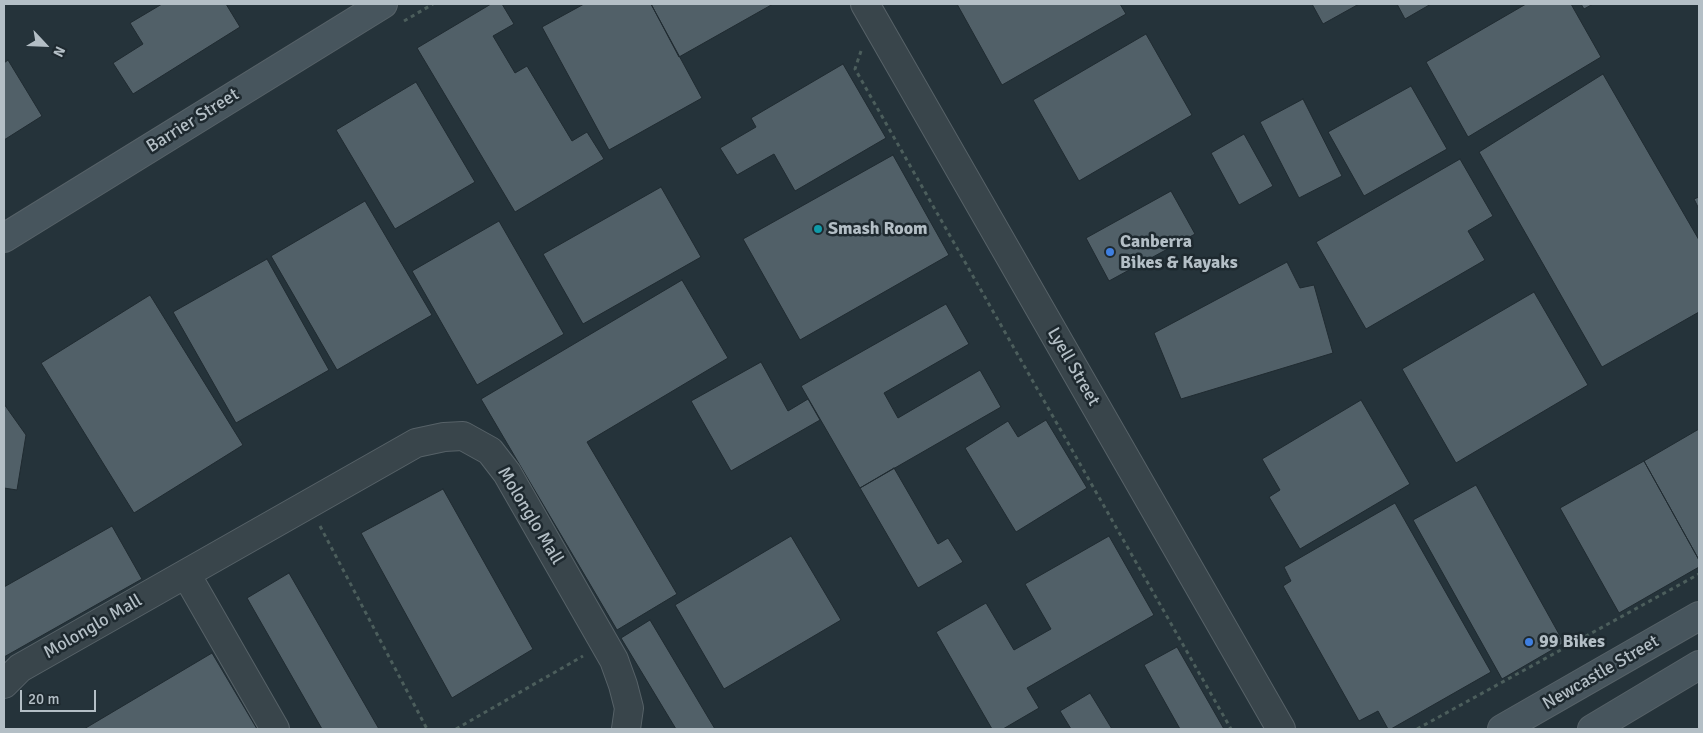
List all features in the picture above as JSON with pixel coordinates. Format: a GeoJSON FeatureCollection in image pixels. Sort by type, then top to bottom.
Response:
{"type":"FeatureCollection","features":[{"type":"Feature","properties":{"kind":"street","name":"Barrier Street"},"geometry":{"type":"LineString","coordinates":[[4,238],[383,4]]}},
{"type":"Feature","properties":{"kind":"street","name":"Lyell Street"},"geometry":{"type":"LineString","coordinates":[[865,4],[1281,729]]}},
{"type":"Feature","properties":{"kind":"street","name":"Molonglo Mall"},"geometry":{"type":"LineString","coordinates":[[4,684],[20,668],[416,443],[444,437],[463,436],[490,451],[507,473],[605,643],[624,685],[629,708],[626,729]]}},
{"type":"Feature","properties":{"kind":"street"},"geometry":{"type":"LineString","coordinates":[[186,574],[275,729]]}},
{"type":"Feature","properties":{"kind":"street","name":"Newcastle Street"},"geometry":{"type":"LineString","coordinates":[[1502,729],[1699,616]]}},
{"type":"Feature","properties":{"kind":"street"},"geometry":{"type":"LineString","coordinates":[[1592,729],[1699,665]]}},
{"type":"Feature","properties":{"kind":"path"},"geometry":{"type":"LineString","coordinates":[[863,44],[855,69],[1231,729]]}},
{"type":"Feature","properties":{"kind":"path"},"geometry":{"type":"LineString","coordinates":[[308,505],[427,729]]}},
{"type":"Feature","properties":{"kind":"path"},"geometry":{"type":"LineString","coordinates":[[1417,729],[1699,574]]}},
{"type":"Feature","properties":{"kind":"path"},"geometry":{"type":"LineString","coordinates":[[456,729],[605,643]]}},
{"type":"Feature","properties":{"kind":"building"},"geometry":{"type":"Polygon","coordinates":[[[162,4],[226,4],[240,27],[133,94],[113,63],[143,44],[130,23],[162,4]]]}},
{"type":"Feature","properties":{"kind":"building"},"geometry":{"type":"Polygon","coordinates":[[[491,4],[502,4],[514,24],[493,36],[515,73],[527,66],[572,141],[587,132],[604,159],[515,212],[417,48],[491,4]]]}},
{"type":"Feature","properties":{"kind":"building"},"geometry":{"type":"Polygon","coordinates":[[[584,4],[651,4],[702,98],[609,150],[542,27],[584,4]]]}},
{"type":"Feature","properties":{"kind":"building"},"geometry":{"type":"Polygon","coordinates":[[[651,4],[773,4],[679,57],[651,4]]]}},
{"type":"Feature","properties":{"kind":"building"},"geometry":{"type":"Polygon","coordinates":[[[957,4],[1120,4],[1126,14],[1002,85],[957,4]]]}},
{"type":"Feature","properties":{"kind":"building"},"geometry":{"type":"Polygon","coordinates":[[[1312,4],[1359,4],[1323,24],[1312,4]]]}},
{"type":"Feature","properties":{"kind":"building"},"geometry":{"type":"Polygon","coordinates":[[[1397,4],[1431,4],[1405,19],[1397,4]]]}},
{"type":"Feature","properties":{"kind":"building"},"geometry":{"type":"Polygon","coordinates":[[[1526,4],[1571,4],[1601,57],[1468,137],[1426,62],[1526,4]]]}},
{"type":"Feature","properties":{"kind":"building"},"geometry":{"type":"Polygon","coordinates":[[[1581,4],[1593,4],[1584,9],[1581,4]]]}},
{"type":"Feature","properties":{"kind":"building"},"geometry":{"type":"Polygon","coordinates":[[[1146,34],[1192,115],[1079,181],[1033,100],[1146,34]]]}},
{"type":"Feature","properties":{"kind":"building"},"geometry":{"type":"Polygon","coordinates":[[[8,60],[42,116],[4,140],[4,63],[8,60]]]}},
{"type":"Feature","properties":{"kind":"building"},"geometry":{"type":"Polygon","coordinates":[[[843,64],[886,138],[795,191],[774,154],[737,175],[720,148],[756,127],[751,118],[843,64]]]}},
{"type":"Feature","properties":{"kind":"building"},"geometry":{"type":"Polygon","coordinates":[[[1603,74],[1699,240],[1699,312],[1602,367],[1479,152],[1603,74]]]}},
{"type":"Feature","properties":{"kind":"building"},"geometry":{"type":"Polygon","coordinates":[[[416,82],[475,182],[395,229],[336,130],[416,82]]]}},
{"type":"Feature","properties":{"kind":"building"},"geometry":{"type":"Polygon","coordinates":[[[1411,86],[1447,149],[1364,196],[1328,132],[1411,86]]]}},
{"type":"Feature","properties":{"kind":"building"},"geometry":{"type":"Polygon","coordinates":[[[1303,99],[1342,176],[1299,198],[1260,122],[1303,99]]]}},
{"type":"Feature","properties":{"kind":"building"},"geometry":{"type":"Polygon","coordinates":[[[1244,134],[1273,186],[1239,205],[1211,153],[1244,134]]]}},
{"type":"Feature","properties":{"kind":"building"},"geometry":{"type":"Polygon","coordinates":[[[893,155],[949,255],[800,340],[743,239],[893,155]]]}},
{"type":"Feature","properties":{"kind":"building"},"geometry":{"type":"Polygon","coordinates":[[[1460,159],[1493,216],[1468,231],[1485,260],[1366,329],[1316,242],[1460,159]]]}},
{"type":"Feature","properties":{"kind":"building"},"geometry":{"type":"Polygon","coordinates":[[[661,187],[701,257],[583,324],[543,254],[661,187]]]}},
{"type":"Feature","properties":{"kind":"building"},"geometry":{"type":"Polygon","coordinates":[[[1171,191],[1195,234],[1109,281],[1086,238],[1171,191]]]}},
{"type":"Feature","properties":{"kind":"building"},"geometry":{"type":"Polygon","coordinates":[[[1699,197],[1699,209],[1694,199],[1699,197]]]}},
{"type":"Feature","properties":{"kind":"building"},"geometry":{"type":"Polygon","coordinates":[[[365,201],[432,315],[337,370],[271,256],[365,201]]]}},
{"type":"Feature","properties":{"kind":"building"},"geometry":{"type":"Polygon","coordinates":[[[499,221],[564,334],[477,385],[412,271],[499,221]]]}},
{"type":"Feature","properties":{"kind":"building"},"geometry":{"type":"Polygon","coordinates":[[[267,259],[329,370],[236,423],[173,312],[267,259]]]}},
{"type":"Feature","properties":{"kind":"building"},"geometry":{"type":"Polygon","coordinates":[[[1287,262],[1300,288],[1314,285],[1333,353],[1181,399],[1154,333],[1287,262]]]}},
{"type":"Feature","properties":{"kind":"building"},"geometry":{"type":"Polygon","coordinates":[[[682,280],[728,358],[587,442],[677,594],[617,630],[481,399],[682,280]]]}},
{"type":"Feature","properties":{"kind":"building"},"geometry":{"type":"Polygon","coordinates":[[[1534,292],[1588,385],[1456,463],[1402,369],[1534,292]]]}},
{"type":"Feature","properties":{"kind":"building"},"geometry":{"type":"Polygon","coordinates":[[[150,295],[243,445],[134,513],[41,363],[150,295]]]}},
{"type":"Feature","properties":{"kind":"building"},"geometry":{"type":"Polygon","coordinates":[[[946,304],[969,344],[884,393],[898,418],[980,370],[1001,407],[860,488],[801,386],[946,304]]]}},
{"type":"Feature","properties":{"kind":"building"},"geometry":{"type":"Polygon","coordinates":[[[761,362],[788,411],[808,399],[820,420],[731,471],[691,401],[761,362]]]}},
{"type":"Feature","properties":{"kind":"building"},"geometry":{"type":"Polygon","coordinates":[[[1361,400],[1410,484],[1300,549],[1269,497],[1280,490],[1262,459],[1361,400]]]}},
{"type":"Feature","properties":{"kind":"building"},"geometry":{"type":"Polygon","coordinates":[[[4,404],[26,435],[17,490],[4,488],[4,404]]]}},
{"type":"Feature","properties":{"kind":"building"},"geometry":{"type":"Polygon","coordinates":[[[1046,420],[1087,488],[1016,532],[965,448],[1008,421],[1018,437],[1046,420]]]}},
{"type":"Feature","properties":{"kind":"building"},"geometry":{"type":"Polygon","coordinates":[[[1699,429],[1699,560],[1644,461],[1699,429]]]}},
{"type":"Feature","properties":{"kind":"building"},"geometry":{"type":"Polygon","coordinates":[[[1644,461],[1699,560],[1699,567],[1619,613],[1560,508],[1644,461]]]}},
{"type":"Feature","properties":{"kind":"building"},"geometry":{"type":"Polygon","coordinates":[[[894,468],[938,544],[948,538],[963,562],[918,588],[860,488],[894,468]]]}},
{"type":"Feature","properties":{"kind":"building"},"geometry":{"type":"Polygon","coordinates":[[[1476,485],[1564,643],[1502,679],[1413,520],[1476,485]]]}},
{"type":"Feature","properties":{"kind":"building"},"geometry":{"type":"Polygon","coordinates":[[[443,489],[533,649],[452,698],[361,533],[443,489]]]}},
{"type":"Feature","properties":{"kind":"building"},"geometry":{"type":"Polygon","coordinates":[[[1395,503],[1491,672],[1388,729],[1378,711],[1359,721],[1283,586],[1291,581],[1284,567],[1395,503]]]}},
{"type":"Feature","properties":{"kind":"building"},"geometry":{"type":"Polygon","coordinates":[[[112,526],[142,579],[4,657],[4,587],[112,526]]]}},
{"type":"Feature","properties":{"kind":"building"},"geometry":{"type":"Polygon","coordinates":[[[791,536],[841,620],[724,689],[675,605],[791,536]]]}},
{"type":"Feature","properties":{"kind":"building"},"geometry":{"type":"Polygon","coordinates":[[[1109,536],[1154,615],[1027,688],[1039,708],[1003,729],[992,729],[936,632],[986,603],[1014,650],[1051,629],[1025,584],[1109,536]]]}},
{"type":"Feature","properties":{"kind":"building"},"geometry":{"type":"Polygon","coordinates":[[[289,573],[379,729],[322,729],[247,598],[289,573]]]}},
{"type":"Feature","properties":{"kind":"building"},"geometry":{"type":"Polygon","coordinates":[[[650,620],[715,729],[676,729],[621,638],[650,620]]]}},
{"type":"Feature","properties":{"kind":"building"},"geometry":{"type":"Polygon","coordinates":[[[1177,647],[1224,729],[1180,729],[1144,665],[1177,647]]]}},
{"type":"Feature","properties":{"kind":"building"},"geometry":{"type":"Polygon","coordinates":[[[212,653],[257,729],[84,729],[212,653]]]}},
{"type":"Feature","properties":{"kind":"building"},"geometry":{"type":"Polygon","coordinates":[[[1090,693],[1112,729],[1071,729],[1060,711],[1090,693]]]}},
{"type":"Feature","properties":{"kind":"place","name":"Smash Room"},"geometry":{"type":"Point","coordinates":[818,229]}},
{"type":"Feature","properties":{"kind":"place","name":"Canberra Bikes & Kayaks"},"geometry":{"type":"Point","coordinates":[1110,252]}},
{"type":"Feature","properties":{"kind":"place","name":"99 Bikes"},"geometry":{"type":"Point","coordinates":[1529,642]}}]}
